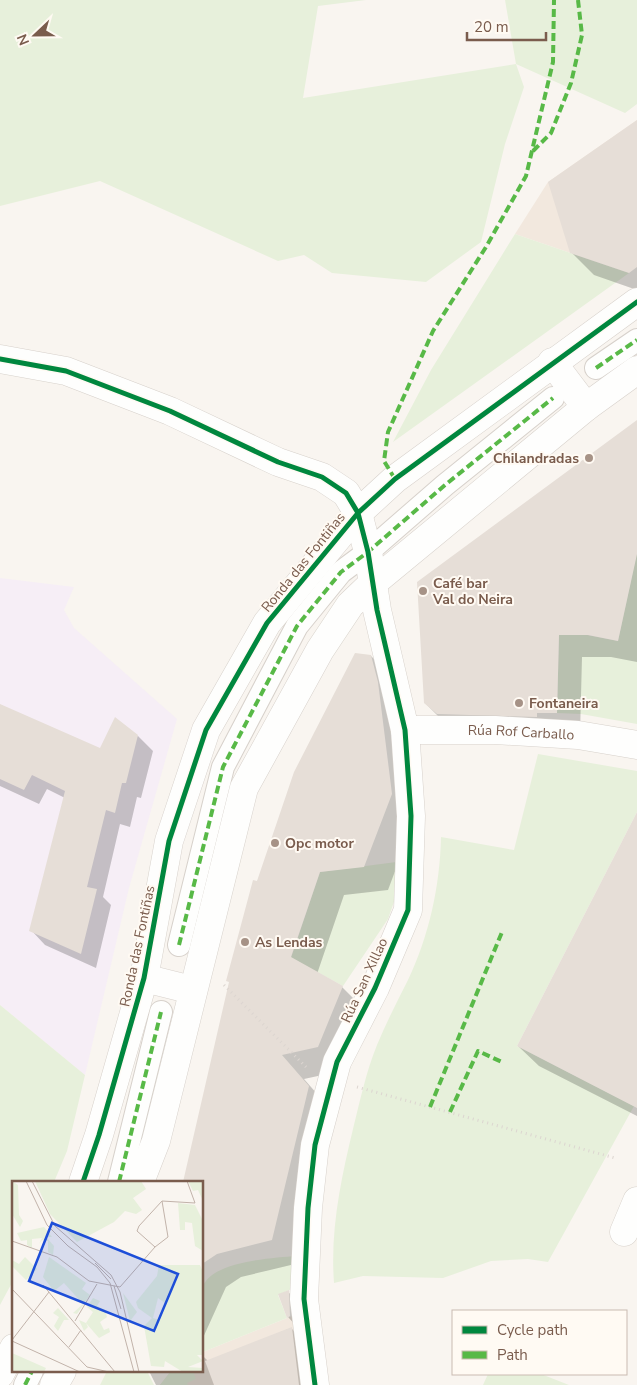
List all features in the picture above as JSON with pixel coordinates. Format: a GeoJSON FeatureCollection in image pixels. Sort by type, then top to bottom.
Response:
{"type":"FeatureCollection","features":[{"type":"Feature","properties":{"kind":"street","name":"Ronda das Fontiñas"},"geometry":{"type":"LineString","coordinates":[[83,1181],[99,1135],[144,978],[169,842],[206,730],[268,623],[358,513],[394,479],[552,362],[637,302]]}},
{"type":"Feature","properties":{"kind":"street"},"geometry":{"type":"LineString","coordinates":[[596,368],[637,340]]}},
{"type":"Feature","properties":{"kind":"street","name":"Rúa San Xillao"},"geometry":{"type":"LineString","coordinates":[[0,359],[66,371],[170,410],[278,462],[322,477],[346,493],[358,513],[368,552],[377,610],[404,730],[410,816],[408,910],[375,988],[337,1062],[315,1145],[308,1208],[304,1298],[315,1385]]}},
{"type":"Feature","properties":{"kind":"street"},"geometry":{"type":"LineString","coordinates":[[552,362],[586,407]]}},
{"type":"Feature","properties":{"kind":"street"},"geometry":{"type":"LineString","coordinates":[[140,1181],[156,1141],[192,990],[244,788],[320,650],[350,605],[374,582],[586,407],[637,370]]}},
{"type":"Feature","properties":{"kind":"street"},"geometry":{"type":"LineString","coordinates":[[179,945],[222,767],[297,626],[341,572],[368,552],[553,398]]}},
{"type":"Feature","properties":{"kind":"street","name":"Rúa Rof Carballo"},"geometry":{"type":"LineString","coordinates":[[404,730],[495,730],[578,735],[637,745]]}},
{"type":"Feature","properties":{"kind":"street","name":"Ronda das Fontiñas"},"geometry":{"type":"LineString","coordinates":[[144,978],[192,990]]}},
{"type":"Feature","properties":{"kind":"street"},"geometry":{"type":"LineString","coordinates":[[119,1181],[162,1012]]}},
{"type":"Feature","properties":{"kind":"street"},"geometry":{"type":"LineString","coordinates":[[624,1232],[637,1201]]}},
{"type":"Feature","properties":{"kind":"street"},"geometry":{"type":"LineString","coordinates":[[0,1374],[12,1352]]}},
{"type":"Feature","properties":{"kind":"street"},"geometry":{"type":"LineString","coordinates":[[25,1385],[32,1372]]}},
{"type":"Feature","properties":{"kind":"street"},"geometry":{"type":"LineString","coordinates":[[54,1385],[61,1372]]}},
{"type":"Feature","properties":{"kind":"path"},"geometry":{"type":"LineString","coordinates":[[221,983],[313,1074]]}},
{"type":"Feature","properties":{"kind":"path"},"geometry":{"type":"LineString","coordinates":[[357,1087],[615,1158]]}},
{"type":"Feature","properties":{"kind":"shaded area"},"geometry":{"type":"Polygon","coordinates":[[[637,120],[629,273],[515,234],[548,182],[637,120]]]}},
{"type":"Feature","properties":{"kind":"shaded area"},"geometry":{"type":"Polygon","coordinates":[[[0,578],[74,587],[64,610],[74,628],[177,719],[129,888],[85,1075],[0,1005],[0,578]]]}},
{"type":"Feature","properties":{"kind":"shaded area"},"geometry":{"type":"Polygon","coordinates":[[[292,1316],[302,1347],[296,1349],[306,1385],[160,1385],[170,1372],[204,1372],[204,1352],[292,1316]]]}},
{"type":"Feature","properties":{"kind":"green space"},"geometry":{"type":"Polygon","coordinates":[[[0,0],[366,0],[318,6],[303,98],[516,64],[524,87],[505,144],[481,242],[426,282],[332,273],[304,255],[278,261],[100,181],[0,206],[0,0]]]}},
{"type":"Feature","properties":{"kind":"green space"},"geometry":{"type":"Polygon","coordinates":[[[505,0],[637,0],[637,104],[625,113],[516,64],[505,0]]]}},
{"type":"Feature","properties":{"kind":"green space"},"geometry":{"type":"Polygon","coordinates":[[[515,234],[629,273],[393,442],[431,370],[515,234]]]}},
{"type":"Feature","properties":{"kind":"green space"},"geometry":{"type":"Polygon","coordinates":[[[637,539],[637,724],[581,714],[557,713],[559,635],[587,635],[618,641],[636,557],[637,539]]]}},
{"type":"Feature","properties":{"kind":"green space"},"geometry":{"type":"Polygon","coordinates":[[[538,754],[637,771],[637,812],[517,1046],[634,1106],[548,1262],[528,1259],[491,1261],[443,1278],[363,1276],[334,1283],[335,1224],[344,1167],[353,1129],[373,1055],[422,946],[436,892],[441,837],[514,850],[538,754]]]}},
{"type":"Feature","properties":{"kind":"green space"},"geometry":{"type":"Polygon","coordinates":[[[404,861],[396,896],[388,919],[343,986],[291,958],[320,872],[404,861]]]}},
{"type":"Feature","properties":{"kind":"green space"},"geometry":{"type":"Polygon","coordinates":[[[0,1005],[85,1075],[67,1151],[54,1181],[12,1181],[12,1283],[0,1305],[0,1005]]]}},
{"type":"Feature","properties":{"kind":"green space"},"geometry":{"type":"Polygon","coordinates":[[[296,1256],[296,1287],[278,1295],[287,1318],[204,1352],[204,1285],[209,1278],[219,1271],[231,1266],[273,1258],[296,1256]]]}},
{"type":"Feature","properties":{"kind":"green space"},"geometry":{"type":"Polygon","coordinates":[[[106,1372],[148,1372],[154,1385],[100,1385],[106,1372]]]}},
{"type":"Feature","properties":{"kind":"green space"},"geometry":{"type":"Polygon","coordinates":[[[170,1372],[193,1372],[196,1379],[187,1383],[188,1385],[160,1385],[170,1372]]]}},
{"type":"Feature","properties":{"kind":"green space"},"geometry":{"type":"Polygon","coordinates":[[[488,1375],[544,1375],[569,1385],[483,1385],[488,1375]]]}},
{"type":"Feature","properties":{"kind":"building"},"geometry":{"type":"Polygon","coordinates":[[[637,120],[637,267],[629,273],[570,253],[548,182],[637,120]]]}},
{"type":"Feature","properties":{"kind":"building"},"geometry":{"type":"Polygon","coordinates":[[[637,420],[637,554],[618,641],[588,635],[559,635],[557,713],[537,713],[537,717],[437,714],[424,703],[417,582],[637,420]]]}},
{"type":"Feature","properties":{"kind":"building"},"geometry":{"type":"Polygon","coordinates":[[[355,653],[371,655],[378,682],[392,794],[364,867],[320,872],[291,957],[343,986],[318,1047],[282,1055],[309,1086],[272,1240],[217,1254],[204,1263],[204,1181],[183,1181],[229,982],[226,981],[253,880],[257,881],[294,772],[355,653]]]}},
{"type":"Feature","properties":{"kind":"building"},"geometry":{"type":"Polygon","coordinates":[[[0,704],[100,748],[115,717],[138,735],[126,783],[122,783],[115,813],[106,810],[87,887],[97,889],[81,954],[29,931],[65,791],[32,775],[24,790],[0,779],[0,704]]]}},
{"type":"Feature","properties":{"kind":"building"},"geometry":{"type":"Polygon","coordinates":[[[637,812],[637,1108],[517,1046],[637,812]]]}},
{"type":"Feature","properties":{"kind":"building"},"geometry":{"type":"Polygon","coordinates":[[[289,1290],[290,1316],[287,1318],[278,1294],[289,1290]]]}},
{"type":"Feature","properties":{"kind":"building"},"geometry":{"type":"Polygon","coordinates":[[[292,1327],[299,1385],[214,1385],[205,1361],[292,1327]]]}},
{"type":"Feature","properties":{"kind":"marked path"},"geometry":{"type":"LineString","coordinates":[[395,479],[384,461],[388,432],[433,331],[486,247],[526,176],[553,62],[554,0]]}},
{"type":"Feature","properties":{"kind":"marked path"},"geometry":{"type":"LineString","coordinates":[[533,151],[551,133],[571,83],[582,35],[578,0]]}},
{"type":"Feature","properties":{"kind":"marked path"},"geometry":{"type":"LineString","coordinates":[[596,368],[637,340]]}},
{"type":"Feature","properties":{"kind":"marked path"},"geometry":{"type":"LineString","coordinates":[[179,945],[223,767],[297,626],[341,572],[368,552],[445,485],[553,398]]}},
{"type":"Feature","properties":{"kind":"marked path"},"geometry":{"type":"LineString","coordinates":[[430,1107],[502,932]]}},
{"type":"Feature","properties":{"kind":"marked path"},"geometry":{"type":"LineString","coordinates":[[119,1181],[161,1012]]}},
{"type":"Feature","properties":{"kind":"marked path"},"geometry":{"type":"LineString","coordinates":[[450,1112],[478,1051],[504,1063]]}},
{"type":"Feature","properties":{"kind":"marked path"},"geometry":{"type":"LineString","coordinates":[[25,1385],[32,1372]]}},
{"type":"Feature","properties":{"kind":"cycle path"},"geometry":{"type":"LineString","coordinates":[[83,1181],[99,1135],[144,978],[169,841],[206,730],[267,623],[358,513],[395,479],[637,302]]}},
{"type":"Feature","properties":{"kind":"cycle path"},"geometry":{"type":"LineString","coordinates":[[0,359],[66,371],[170,411],[278,462],[322,477],[346,493],[358,513],[368,552],[377,610],[405,730],[411,816],[408,910],[375,988],[337,1062],[315,1145],[308,1208],[304,1299],[315,1385]]}},
{"type":"Feature","properties":{"kind":"place","name":"Chilandradas"},"geometry":{"type":"Point","coordinates":[589,458]}},
{"type":"Feature","properties":{"kind":"place","name":"Café bar Val do Neira"},"geometry":{"type":"Point","coordinates":[423,591]}},
{"type":"Feature","properties":{"kind":"place","name":"Fontaneira"},"geometry":{"type":"Point","coordinates":[519,703]}},
{"type":"Feature","properties":{"kind":"place","name":"Opc motor"},"geometry":{"type":"Point","coordinates":[275,843]}},
{"type":"Feature","properties":{"kind":"place","name":"As Lendas"},"geometry":{"type":"Point","coordinates":[245,942]}}]}
